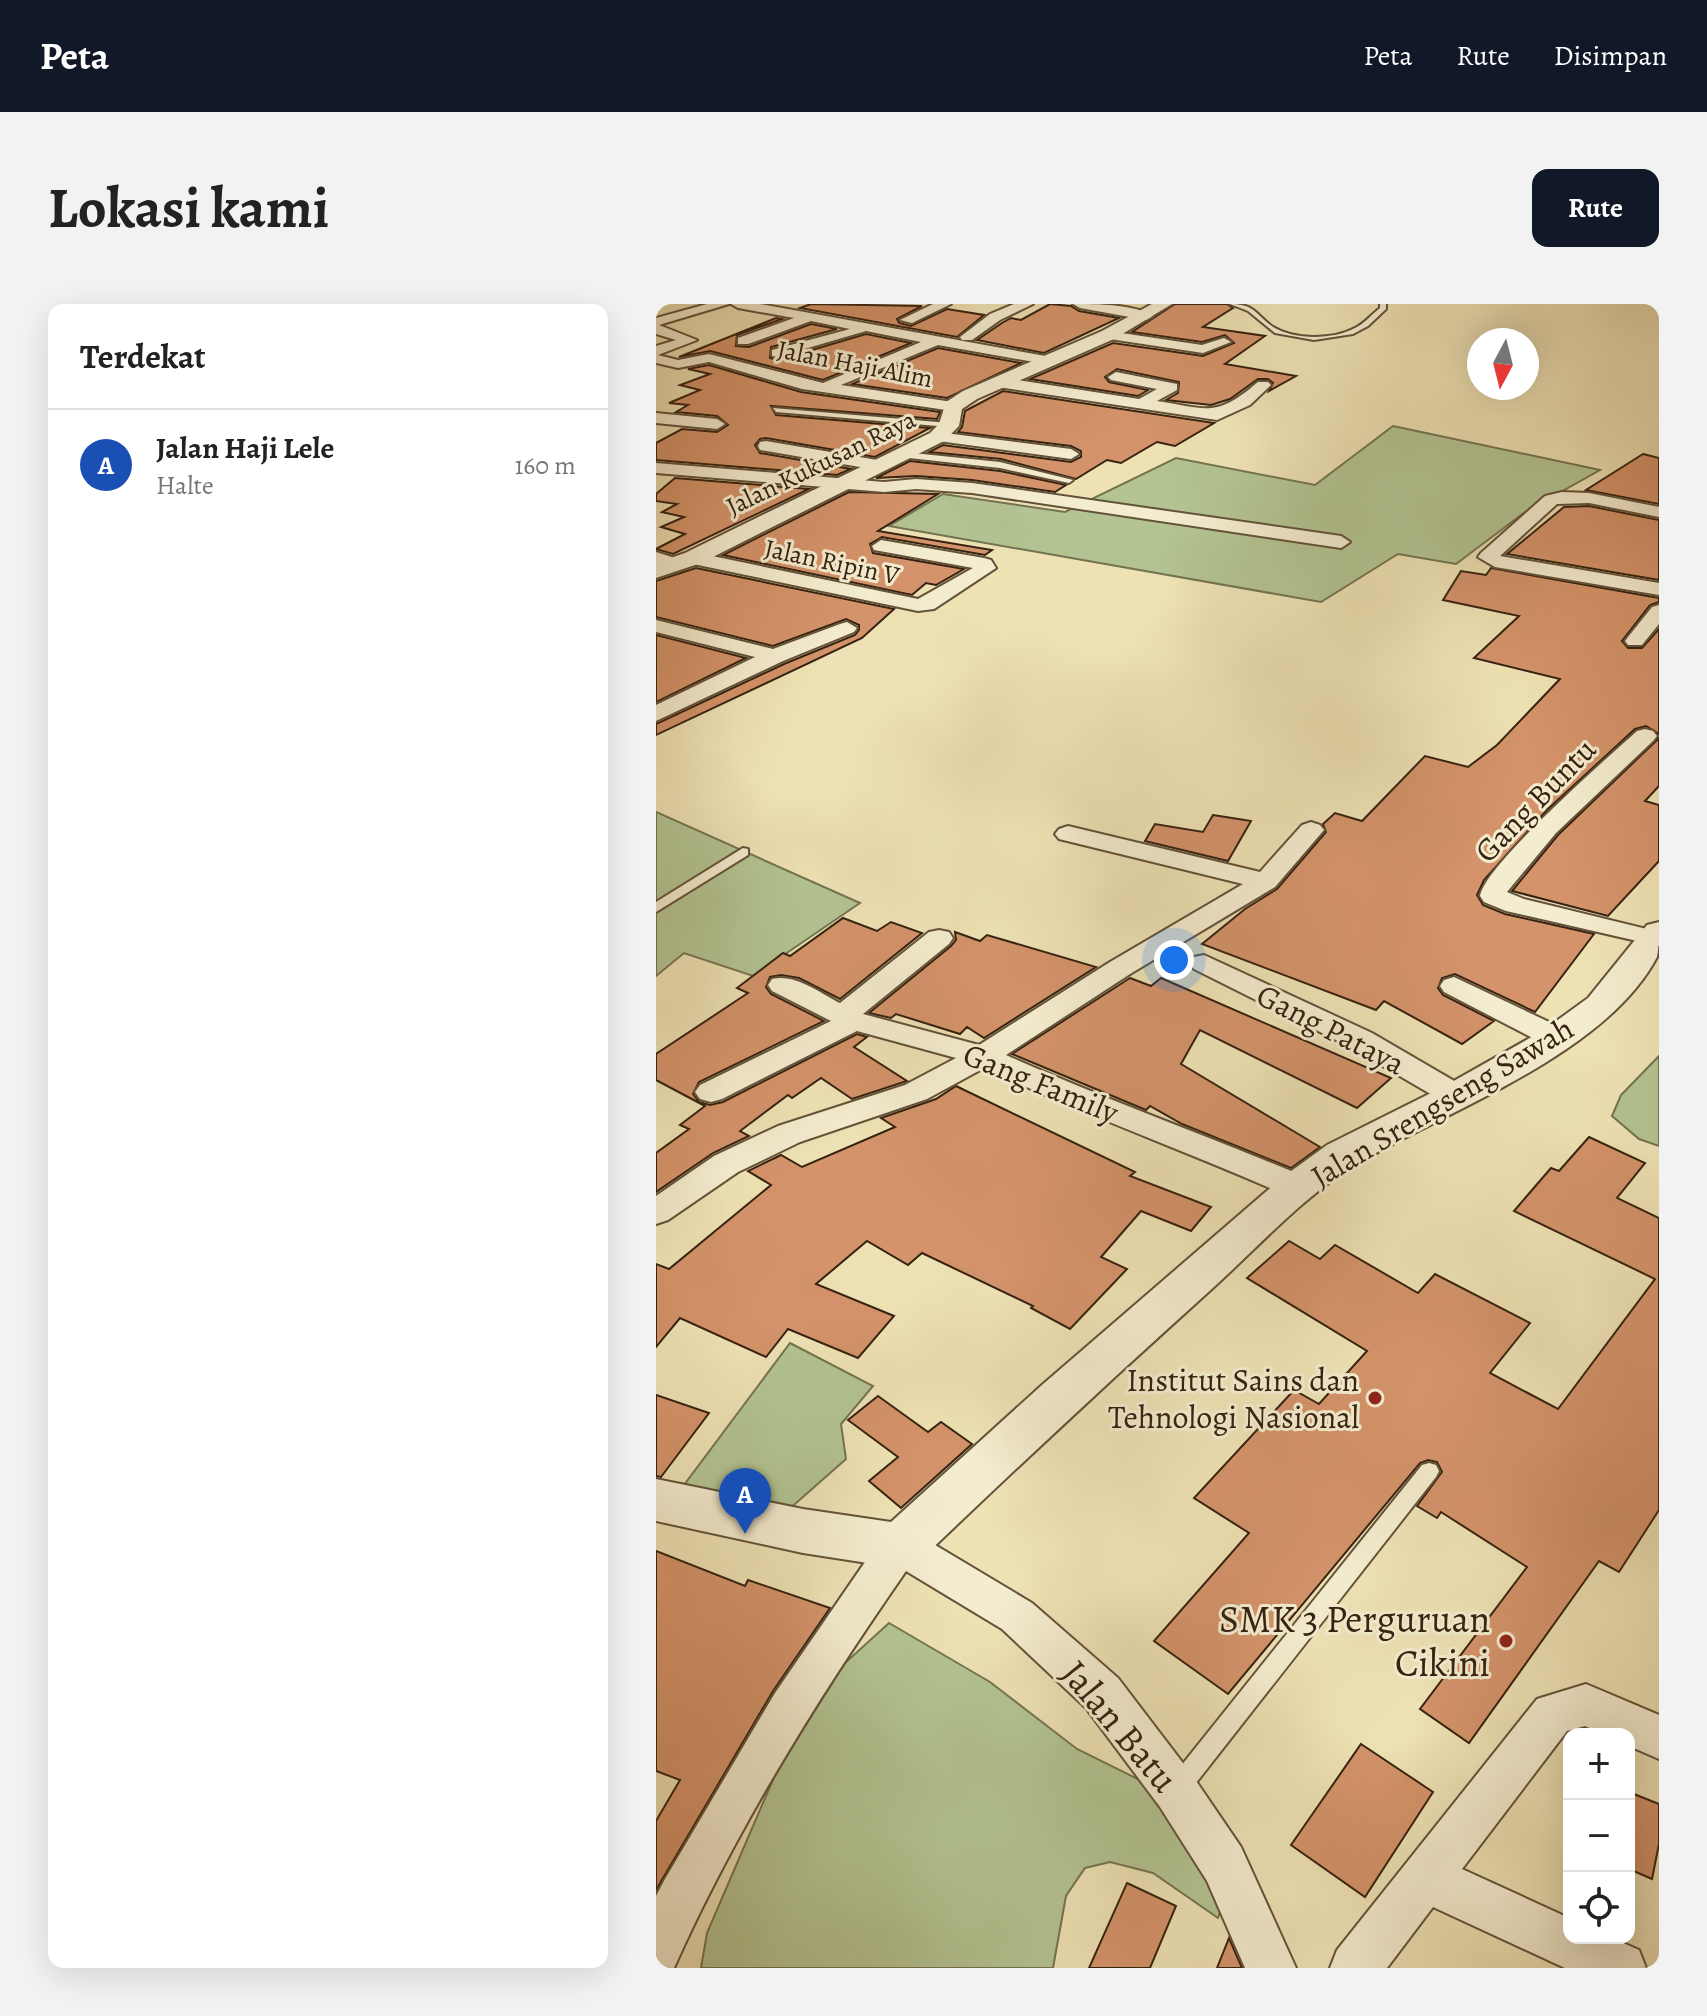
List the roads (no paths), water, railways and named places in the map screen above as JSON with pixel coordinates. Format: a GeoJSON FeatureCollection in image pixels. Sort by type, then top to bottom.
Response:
{"type":"FeatureCollection","features":[{"type":"Feature","properties":{"kind":"street"},"geometry":{"type":"LineString","coordinates":[[656,322],[722,304]]}},
{"type":"Feature","properties":{"kind":"street"},"geometry":{"type":"LineString","coordinates":[[738,304],[1057,358]]}},
{"type":"Feature","properties":{"kind":"street"},"geometry":{"type":"LineString","coordinates":[[907,320],[944,304]]}},
{"type":"Feature","properties":{"kind":"street"},"geometry":{"type":"LineString","coordinates":[[967,337],[995,317],[1026,304]]}},
{"type":"Feature","properties":{"kind":"street"},"geometry":{"type":"LineString","coordinates":[[1080,304],[1146,316]]}},
{"type":"Feature","properties":{"kind":"street","name":"Jalan Kukusan Raya"},"geometry":{"type":"LineString","coordinates":[[670,563],[883,466],[946,423],[970,395],[997,390],[1146,316],[1164,304]]}},
{"type":"Feature","properties":{"kind":"street"},"geometry":{"type":"LineString","coordinates":[[743,341],[811,317],[835,313],[967,337],[1057,358]]}},
{"type":"Feature","properties":{"kind":"street"},"geometry":{"type":"LineString","coordinates":[[777,353],[867,328]]}},
{"type":"Feature","properties":{"kind":"street"},"geometry":{"type":"LineString","coordinates":[[656,329],[690,340],[656,351]]}},
{"type":"Feature","properties":{"kind":"street"},"geometry":{"type":"LineString","coordinates":[[1108,335],[1203,349],[1224,342]]}},
{"type":"Feature","properties":{"kind":"street"},"geometry":{"type":"LineString","coordinates":[[830,384],[940,339]]}},
{"type":"Feature","properties":{"kind":"street","name":"Jalan Haji Alim"},"geometry":{"type":"LineString","coordinates":[[656,359],[678,364],[709,358],[1071,454]]}},
{"type":"Feature","properties":{"kind":"street"},"geometry":{"type":"LineString","coordinates":[[857,373],[940,390]]}},
{"type":"Feature","properties":{"kind":"street"},"geometry":{"type":"LineString","coordinates":[[1116,377],[1172,387],[1141,404]]}},
{"type":"Feature","properties":{"kind":"street"},"geometry":{"type":"LineString","coordinates":[[997,390],[1217,415],[1244,402],[1263,385]]}},
{"type":"Feature","properties":{"kind":"street"},"geometry":{"type":"LineString","coordinates":[[656,418],[717,424]]}},
{"type":"Feature","properties":{"kind":"street"},"geometry":{"type":"LineString","coordinates":[[766,446],[883,466]]}},
{"type":"Feature","properties":{"kind":"street"},"geometry":{"type":"LineString","coordinates":[[656,468],[848,484],[972,488],[1341,542]]}},
{"type":"Feature","properties":{"kind":"street"},"geometry":{"type":"LineString","coordinates":[[1659,512],[1574,497],[1557,498],[1488,557],[1495,561],[1659,589]]}},
{"type":"Feature","properties":{"kind":"street","name":"Jalan Ripin V"},"geometry":{"type":"LineString","coordinates":[[670,563],[918,605],[927,605],[986,568],[984,564],[881,546]]}},
{"type":"Feature","properties":{"kind":"street"},"geometry":{"type":"LineString","coordinates":[[1635,641],[1659,611]]}},
{"type":"Feature","properties":{"kind":"street"},"geometry":{"type":"LineString","coordinates":[[656,626],[775,656]]}},
{"type":"Feature","properties":{"kind":"street"},"geometry":{"type":"LineString","coordinates":[[656,714],[775,656],[847,628]]}},
{"type":"Feature","properties":{"kind":"street","name":"Gang Buntu"},"geometry":{"type":"LineString","coordinates":[[1645,736],[1547,828],[1494,888],[1493,896],[1515,905],[1656,935]]}},
{"type":"Feature","properties":{"kind":"street"},"geometry":{"type":"LineString","coordinates":[[656,1212],[739,1158],[789,1134],[916,1092],[983,1056],[1069,999],[1266,881],[1311,830]]}},
{"type":"Feature","properties":{"kind":"street"},"geometry":{"type":"LineString","coordinates":[[1068,834],[1266,881]]}},
{"type":"Feature","properties":{"kind":"street","name":"Jalan Srengseng Sawah"},"geometry":{"type":"LineString","coordinates":[[900,1546],[1059,1398],[1298,1187],[1341,1155],[1457,1096],[1557,1038],[1601,1006],[1656,935]]}},
{"type":"Feature","properties":{"kind":"street"},"geometry":{"type":"LineString","coordinates":[[711,1092],[849,1018],[939,938]]}},
{"type":"Feature","properties":{"kind":"street","name":"Gang Pataya"},"geometry":{"type":"LineString","coordinates":[[1204,963],[1361,1040],[1457,1096]]}},
{"type":"Feature","properties":{"kind":"street","name":"Gang Family"},"geometry":{"type":"LineString","coordinates":[[782,985],[849,1018],[983,1056],[1075,1098],[1298,1187]]}},
{"type":"Feature","properties":{"kind":"street"},"geometry":{"type":"LineString","coordinates":[[1454,986],[1557,1038]]}},
{"type":"Feature","properties":{"kind":"street"},"geometry":{"type":"LineString","coordinates":[[656,1500],[803,1531],[900,1546],[852,1612],[666,1902],[656,1950]]}},
{"type":"Feature","properties":{"kind":"street","name":"Jalan Batu"},"geometry":{"type":"LineString","coordinates":[[900,1546],[1017,1616],[1102,1693],[1176,1791],[1224,1864],[1271,1968]]}},
{"type":"Feature","properties":{"kind":"street"},"geometry":{"type":"LineString","coordinates":[[1355,1968],[1553,1714],[1586,1705],[1659,1737]]}},
{"type":"Feature","properties":{"kind":"street"},"geometry":{"type":"LineString","coordinates":[[1426,1878],[1621,1968]]}},
{"type":"Feature","properties":{"kind":"lane"},"geometry":{"type":"LineString","coordinates":[[1233,304],[1260,315],[1268,327],[1286,334],[1317,339],[1358,330],[1383,309],[1383,304]]}},
{"type":"Feature","properties":{"kind":"lane"},"geometry":{"type":"LineString","coordinates":[[776,410],[946,423]]}},
{"type":"Feature","properties":{"kind":"lane"},"geometry":{"type":"LineString","coordinates":[[903,455],[1000,465],[1069,480]]}},
{"type":"Feature","properties":{"kind":"lane"},"geometry":{"type":"LineString","coordinates":[[656,908],[743,852]]}},
{"type":"Feature","properties":{"kind":"lane"},"geometry":{"type":"LineString","coordinates":[[1176,1791],[1429,1471]]}},
{"type":"Feature","properties":{"kind":"place","name":"Institut Sains dan Tehnologi Nasional"},"geometry":{"type":"Point","coordinates":[1375,1398]}},
{"type":"Feature","properties":{"kind":"place","name":"Jalan Haji Lele"},"geometry":{"type":"Point","coordinates":[745,1534]}},
{"type":"Feature","properties":{"kind":"place","name":"SMK 3 Perguruan Cikini"},"geometry":{"type":"Point","coordinates":[1506,1641]}}]}
